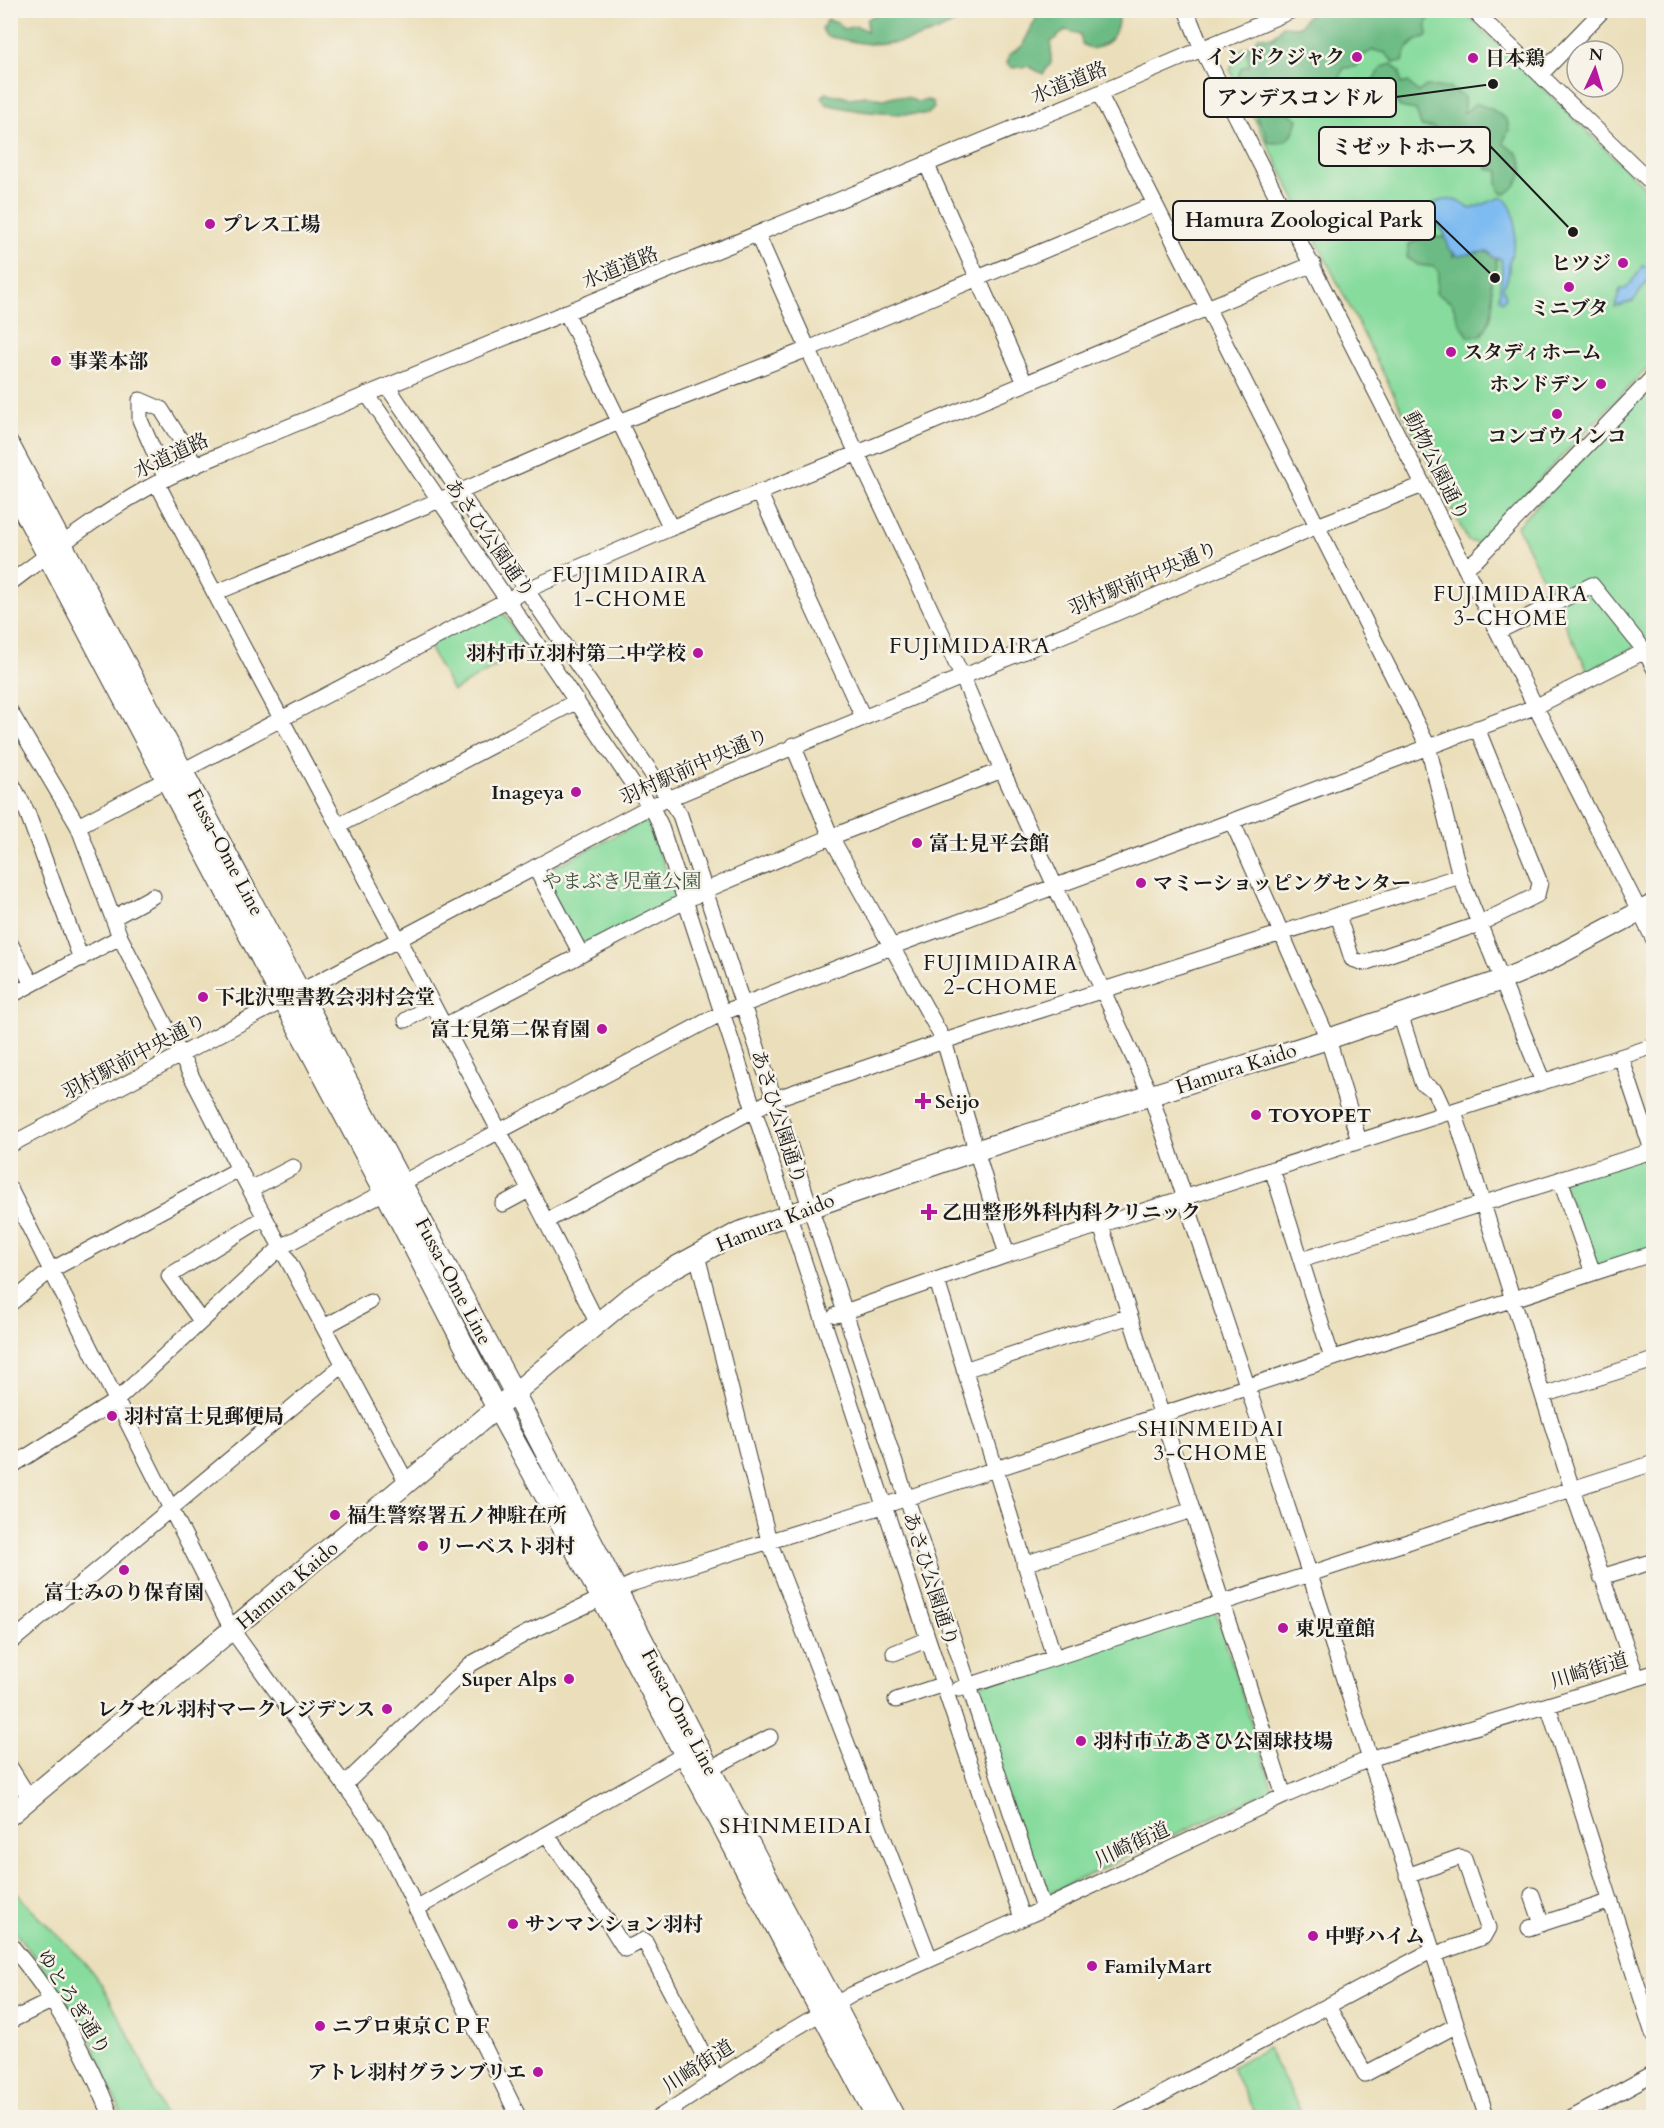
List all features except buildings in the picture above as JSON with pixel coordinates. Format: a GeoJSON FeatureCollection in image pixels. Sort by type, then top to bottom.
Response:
{"type":"FeatureCollection","features":[{"type":"Feature","properties":{"kind":"main road","name":"Fussa-Ome Line"},"geometry":{"type":"LineString","coordinates":[[10,446],[55,549],[174,775],[283,1000],[515,1394],[609,1594],[828,2008],[895,2118]]}},
{"type":"Feature","properties":{"kind":"main road","name":"Fussa-Ome Line"},"geometry":{"type":"LineString","coordinates":[[10,485],[55,549]]}},
{"type":"Feature","properties":{"kind":"main road","name":"Fussa-Ome Line"},"geometry":{"type":"LineString","coordinates":[[174,775],[300,991],[497,1409],[609,1594]]}},
{"type":"Feature","properties":{"kind":"main road","name":"Hamura Kaido"},"geometry":{"type":"LineString","coordinates":[[10,1815],[627,1299],[697,1255],[739,1232],[809,1207],[975,1151],[1329,1039],[1502,980],[1545,962],[1646,908]]}},
{"type":"Feature","properties":{"kind":"main road","name":"Fussa-Ome Line"},"geometry":{"type":"LineString","coordinates":[[691,1750],[710,1769],[828,2008],[878,2118]]}},
{"type":"Feature","properties":{"kind":"street","name":"動物公園通り"},"geometry":{"type":"LineString","coordinates":[[1186,10],[1202,49],[1313,264],[1465,568],[1646,908],[1653,940]]}},
{"type":"Feature","properties":{"kind":"street","name":"水道道路"},"geometry":{"type":"LineString","coordinates":[[10,583],[112,508],[161,481],[1099,93],[1293,10]]}},
{"type":"Feature","properties":{"kind":"street"},"geometry":{"type":"LineString","coordinates":[[1473,10],[1653,185]]}},
{"type":"Feature","properties":{"kind":"street"},"geometry":{"type":"LineString","coordinates":[[1540,75],[1603,10]]}},
{"type":"Feature","properties":{"kind":"street"},"geometry":{"type":"LineString","coordinates":[[1099,93],[1428,746],[1460,876],[1543,1082]]}},
{"type":"Feature","properties":{"kind":"street"},"geometry":{"type":"LineString","coordinates":[[926,163],[1025,383]]}},
{"type":"Feature","properties":{"kind":"street"},"geometry":{"type":"LineString","coordinates":[[215,593],[459,492],[619,422],[808,349],[1155,204]]}},
{"type":"Feature","properties":{"kind":"street"},"geometry":{"type":"LineString","coordinates":[[757,234],[808,349],[962,676],[1002,770],[1151,1096],[1487,2118]]}},
{"type":"Feature","properties":{"kind":"street"},"geometry":{"type":"LineString","coordinates":[[78,826],[526,590],[670,528],[858,453],[1313,264]]}},
{"type":"Feature","properties":{"kind":"street"},"geometry":{"type":"LineString","coordinates":[[566,312],[670,528]]}},
{"type":"Feature","properties":{"kind":"street"},"geometry":{"type":"LineString","coordinates":[[1465,568],[1486,550],[1653,376]]}},
{"type":"Feature","properties":{"kind":"street","name":"あさひ公園通り"},"geometry":{"type":"LineString","coordinates":[[387,386],[680,814],[1043,1909]]}},
{"type":"Feature","properties":{"kind":"street","name":"あさひ公園通り"},"geometry":{"type":"LineString","coordinates":[[367,394],[636,789],[651,806],[660,824],[1022,1918]]}},
{"type":"Feature","properties":{"kind":"street"},"geometry":{"type":"LineString","coordinates":[[195,466],[188,450],[161,409],[140,400],[140,420],[161,481],[215,593],[501,1131],[598,1323]]}},
{"type":"Feature","properties":{"kind":"street","name":"羽村駅前中央通り"},"geometry":{"type":"LineString","coordinates":[[10,1145],[651,806],[1114,614],[1317,526],[1423,485]]}},
{"type":"Feature","properties":{"kind":"street"},"geometry":{"type":"LineString","coordinates":[[759,492],[863,717]]}},
{"type":"Feature","properties":{"kind":"street"},"geometry":{"type":"LineString","coordinates":[[1499,631],[1592,585],[1645,651],[1653,668]]}},
{"type":"Feature","properties":{"kind":"street"},"geometry":{"type":"LineString","coordinates":[[10,1467],[117,1400],[281,1247],[722,1013],[1055,885],[1537,706],[1645,651]]}},
{"type":"Feature","properties":{"kind":"street"},"geometry":{"type":"LineString","coordinates":[[338,826],[577,701]]}},
{"type":"Feature","properties":{"kind":"street"},"geometry":{"type":"LineString","coordinates":[[10,711],[16,732],[78,826],[120,938],[239,1169],[407,1483]]}},
{"type":"Feature","properties":{"kind":"street"},"geometry":{"type":"LineString","coordinates":[[1338,915],[1352,959],[1364,963],[1479,924],[1537,895],[1540,883],[1477,728]]}},
{"type":"Feature","properties":{"kind":"street"},"geometry":{"type":"LineString","coordinates":[[793,746],[831,837],[944,1041],[1007,1255]]}},
{"type":"Feature","properties":{"kind":"street"},"geometry":{"type":"LineString","coordinates":[[444,1026],[706,890],[831,837],[1002,770]]}},
{"type":"Feature","properties":{"kind":"street"},"geometry":{"type":"LineString","coordinates":[[10,780],[27,812],[81,959]]}},
{"type":"Feature","properties":{"kind":"street"},"geometry":{"type":"LineString","coordinates":[[1232,821],[1329,1039],[1359,1141]]}},
{"type":"Feature","properties":{"kind":"street"},"geometry":{"type":"LineString","coordinates":[[535,867],[581,954]]}},
{"type":"Feature","properties":{"kind":"street"},"geometry":{"type":"LineString","coordinates":[[546,1221],[774,1099],[944,1041],[1460,876]]}},
{"type":"Feature","properties":{"kind":"street"},"geometry":{"type":"LineString","coordinates":[[113,918],[153,896]]}},
{"type":"Feature","properties":{"kind":"street"},"geometry":{"type":"LineString","coordinates":[[10,996],[120,938]]}},
{"type":"Feature","properties":{"kind":"street"},"geometry":{"type":"LineString","coordinates":[[10,943],[32,984]]}},
{"type":"Feature","properties":{"kind":"street"},"geometry":{"type":"LineString","coordinates":[[406,1020],[432,1005]]}},
{"type":"Feature","properties":{"kind":"street"},"geometry":{"type":"LineString","coordinates":[[1400,1014],[1422,1083],[1435,1091],[1449,1112],[1483,1203],[1572,1489],[1637,1678]]}},
{"type":"Feature","properties":{"kind":"street"},"geometry":{"type":"LineString","coordinates":[[824,1318],[1007,1255],[1653,1046]]}},
{"type":"Feature","properties":{"kind":"street"},"geometry":{"type":"LineString","coordinates":[[1301,1260],[1560,1179],[1653,1154],[1622,1057]]}},
{"type":"Feature","properties":{"kind":"street"},"geometry":{"type":"LineString","coordinates":[[251,1189],[293,1167]]}},
{"type":"Feature","properties":{"kind":"street"},"geometry":{"type":"LineString","coordinates":[[10,1304],[51,1270],[239,1169]]}},
{"type":"Feature","properties":{"kind":"street"},"geometry":{"type":"LineString","coordinates":[[1272,1169],[1332,1358]]}},
{"type":"Feature","properties":{"kind":"street"},"geometry":{"type":"LineString","coordinates":[[1560,1179],[1593,1273]]}},
{"type":"Feature","properties":{"kind":"street"},"geometry":{"type":"LineString","coordinates":[[10,1189],[232,1630],[380,1834],[519,2118]]}},
{"type":"Feature","properties":{"kind":"street"},"geometry":{"type":"LineString","coordinates":[[503,1203],[529,1190]]}},
{"type":"Feature","properties":{"kind":"street"},"geometry":{"type":"LineString","coordinates":[[201,1321],[169,1275],[265,1217]]}},
{"type":"Feature","properties":{"kind":"street"},"geometry":{"type":"LineString","coordinates":[[1101,1226],[1284,1796]]}},
{"type":"Feature","properties":{"kind":"street"},"geometry":{"type":"LineString","coordinates":[[344,1785],[471,1664],[527,1633],[634,1582],[885,1505],[1653,1253]]}},
{"type":"Feature","properties":{"kind":"street"},"geometry":{"type":"LineString","coordinates":[[697,1255],[769,1541],[930,1959]]}},
{"type":"Feature","properties":{"kind":"street"},"geometry":{"type":"LineString","coordinates":[[937,1281],[1054,1657]]}},
{"type":"Feature","properties":{"kind":"street"},"geometry":{"type":"LineString","coordinates":[[324,1327],[370,1302]]}},
{"type":"Feature","properties":{"kind":"street"},"geometry":{"type":"LineString","coordinates":[[964,1370],[1130,1316]]}},
{"type":"Feature","properties":{"kind":"street"},"geometry":{"type":"LineString","coordinates":[[1543,1395],[1653,1360]]}},
{"type":"Feature","properties":{"kind":"street"},"geometry":{"type":"LineString","coordinates":[[10,1643],[344,1364]]}},
{"type":"Feature","properties":{"kind":"street"},"geometry":{"type":"LineString","coordinates":[[896,1700],[968,1686],[1310,1575],[1430,1533],[1653,1463]]}},
{"type":"Feature","properties":{"kind":"street"},"geometry":{"type":"LineString","coordinates":[[1024,1564],[1192,1510]]}},
{"type":"Feature","properties":{"kind":"street"},"geometry":{"type":"LineString","coordinates":[[1601,1577],[1653,1561]]}},
{"type":"Feature","properties":{"kind":"street"},"geometry":{"type":"LineString","coordinates":[[894,1653],[928,1639]]}},
{"type":"Feature","properties":{"kind":"street","name":"川崎街道"},"geometry":{"type":"LineString","coordinates":[[658,2118],[828,2008],[1284,1796],[1369,1759],[1653,1673]]}},
{"type":"Feature","properties":{"kind":"street"},"geometry":{"type":"LineString","coordinates":[[1548,1705],[1653,2037]]}},
{"type":"Feature","properties":{"kind":"street"},"geometry":{"type":"LineString","coordinates":[[710,1769],[770,1737]]}},
{"type":"Feature","properties":{"kind":"street"},"geometry":{"type":"LineString","coordinates":[[416,1909],[691,1750]]}},
{"type":"Feature","properties":{"kind":"street"},"geometry":{"type":"LineString","coordinates":[[10,1767],[30,1799]]}},
{"type":"Feature","properties":{"kind":"street"},"geometry":{"type":"LineString","coordinates":[[547,1835],[625,1949],[644,1940],[716,2079]]}},
{"type":"Feature","properties":{"kind":"street"},"geometry":{"type":"LineString","coordinates":[[1117,2118],[1432,1953],[1483,1937],[1488,1928],[1464,1859],[1460,1857],[1407,1876]]}},
{"type":"Feature","properties":{"kind":"street"},"geometry":{"type":"LineString","coordinates":[[1532,1895],[1535,1926],[1611,1901]]}},
{"type":"Feature","properties":{"kind":"street","name":"ゆとろぎ通り"},"geometry":{"type":"LineString","coordinates":[[10,1944],[53,2000],[79,2042],[112,2118]]}},
{"type":"Feature","properties":{"kind":"street"},"geometry":{"type":"LineString","coordinates":[[10,2021],[53,2000]]}},
{"type":"Feature","properties":{"kind":"street"},"geometry":{"type":"LineString","coordinates":[[1328,2006],[1365,2074],[1457,2025]]}},
{"type":"Feature","properties":{"kind":"street"},"geometry":{"type":"LineString","coordinates":[[1572,2118],[1653,2073]]}},
{"type":"Feature","properties":{"kind":"green space"},"geometry":{"type":"Polygon","coordinates":[[[1040,10],[1120,11],[1116,31],[1105,44],[1091,49],[1082,44],[1080,34],[1066,30],[1051,42],[1051,63],[1043,74],[1028,66],[1013,68],[1007,64],[1009,55],[1022,46],[1040,10]]]}},
{"type":"Feature","properties":{"kind":"green space"},"geometry":{"type":"Polygon","coordinates":[[[880,11],[911,11],[914,21],[916,11],[972,11],[941,30],[893,43],[847,41],[826,36],[822,29],[827,20],[838,23],[843,29],[857,26],[867,31],[867,20],[880,11]]]}},
{"type":"Feature","properties":{"kind":"green space"},"geometry":{"type":"Polygon","coordinates":[[[1321,11],[1439,11],[1427,21],[1427,36],[1410,45],[1403,62],[1394,62],[1385,53],[1373,50],[1362,56],[1356,67],[1344,68],[1339,80],[1316,87],[1309,85],[1296,91],[1287,100],[1288,113],[1298,119],[1294,130],[1284,141],[1268,142],[1265,130],[1257,119],[1258,105],[1246,93],[1237,78],[1242,67],[1249,66],[1247,52],[1259,36],[1273,38],[1282,26],[1299,27],[1308,15],[1321,11]]]}},
{"type":"Feature","properties":{"kind":"green space"},"geometry":{"type":"Polygon","coordinates":[[[1335,11],[1463,11],[1653,195],[1653,362],[1478,543],[1468,541],[1230,70],[1237,51],[1335,11]]]}},
{"type":"Feature","properties":{"kind":"green space"},"geometry":{"type":"Polygon","coordinates":[[[1392,64],[1400,72],[1401,84],[1408,82],[1418,92],[1426,86],[1448,88],[1464,96],[1464,113],[1476,103],[1493,110],[1507,120],[1509,130],[1503,143],[1516,152],[1522,163],[1519,180],[1511,190],[1506,194],[1500,192],[1497,184],[1499,171],[1487,169],[1484,156],[1470,157],[1457,142],[1441,141],[1434,128],[1421,126],[1416,110],[1400,107],[1393,97],[1383,97],[1379,108],[1369,110],[1361,104],[1353,103],[1352,96],[1358,92],[1363,93],[1365,84],[1375,79],[1382,67],[1392,64]]]}},
{"type":"Feature","properties":{"kind":"green space"},"geometry":{"type":"Polygon","coordinates":[[[826,93],[850,98],[907,97],[917,102],[928,100],[933,102],[934,108],[928,114],[889,114],[864,111],[826,104],[822,97],[826,93]]]}},
{"type":"Feature","properties":{"kind":"green space"},"geometry":{"type":"Polygon","coordinates":[[[1444,237],[1452,243],[1453,257],[1464,246],[1495,254],[1497,267],[1490,278],[1493,308],[1482,335],[1469,337],[1459,322],[1452,303],[1436,293],[1439,272],[1435,267],[1418,265],[1407,257],[1409,244],[1422,238],[1444,237]]]}},
{"type":"Feature","properties":{"kind":"green space"},"geometry":{"type":"Polygon","coordinates":[[[1653,384],[1653,657],[1645,642],[1588,671],[1517,526],[1653,384]]]}},
{"type":"Feature","properties":{"kind":"green space"},"geometry":{"type":"Polygon","coordinates":[[[500,607],[526,649],[453,691],[428,645],[500,607]]]}},
{"type":"Feature","properties":{"kind":"green space","name":"やまぶき児童公園"},"geometry":{"type":"Polygon","coordinates":[[[646,820],[679,902],[581,949],[542,873],[646,820]]]}},
{"type":"Feature","properties":{"kind":"green space"},"geometry":{"type":"Polygon","coordinates":[[[1644,1155],[1653,1183],[1653,1247],[1593,1267],[1562,1180],[1644,1155]]]}},
{"type":"Feature","properties":{"kind":"green space"},"geometry":{"type":"Polygon","coordinates":[[[1213,1604],[1273,1789],[1042,1897],[968,1689],[1213,1604]]]}},
{"type":"Feature","properties":{"kind":"green space"},"geometry":{"type":"Polygon","coordinates":[[[10,1885],[82,1959],[102,1985],[136,2048],[165,2117],[123,2117],[90,2040],[74,2012],[11,1927],[10,1885]]]}},
{"type":"Feature","properties":{"kind":"green space"},"geometry":{"type":"Polygon","coordinates":[[[1267,2048],[1304,2117],[1257,2117],[1231,2067],[1267,2048]]]}},
{"type":"Feature","properties":{"kind":"water"},"geometry":{"type":"Polygon","coordinates":[[[1502,197],[1512,210],[1515,227],[1508,275],[1503,288],[1506,297],[1503,301],[1499,298],[1501,259],[1494,258],[1488,251],[1458,256],[1448,248],[1441,228],[1433,223],[1421,221],[1419,216],[1429,206],[1444,200],[1456,201],[1471,209],[1502,197]]]}},
{"type":"Feature","properties":{"kind":"water"},"geometry":{"type":"Polygon","coordinates":[[[1644,265],[1653,274],[1633,301],[1615,307],[1620,289],[1626,289],[1644,265]]]}},
{"type":"Feature","properties":{"kind":"place","name":"インドクジャク"},"geometry":{"type":"Point","coordinates":[1357,57]}},
{"type":"Feature","properties":{"kind":"place","name":"日本鶏"},"geometry":{"type":"Point","coordinates":[1473,58]}},
{"type":"Feature","properties":{"kind":"place","name":"アンデスコンドル"},"geometry":{"type":"Point","coordinates":[1493,84]}},
{"type":"Feature","properties":{"kind":"place","name":"プレス工場"},"geometry":{"type":"Point","coordinates":[210,224]}},
{"type":"Feature","properties":{"kind":"place","name":"ミゼットホース"},"geometry":{"type":"Point","coordinates":[1573,232]}},
{"type":"Feature","properties":{"kind":"place","name":"ヒツジ"},"geometry":{"type":"Point","coordinates":[1623,263]}},
{"type":"Feature","properties":{"kind":"place","name":"Hamura Zoological Park"},"geometry":{"type":"Point","coordinates":[1495,278]}},
{"type":"Feature","properties":{"kind":"place","name":"ミニブタ"},"geometry":{"type":"Point","coordinates":[1569,287]}},
{"type":"Feature","properties":{"kind":"place","name":"スタディホーム"},"geometry":{"type":"Point","coordinates":[1451,352]}},
{"type":"Feature","properties":{"kind":"place","name":"事業本部"},"geometry":{"type":"Point","coordinates":[56,361]}},
{"type":"Feature","properties":{"kind":"place","name":"ホンドデン"},"geometry":{"type":"Point","coordinates":[1601,384]}},
{"type":"Feature","properties":{"kind":"place","name":"コンゴウインコ"},"geometry":{"type":"Point","coordinates":[1557,414]}},
{"type":"Feature","properties":{"kind":"place","name":"羽村市立羽村第二中学校"},"geometry":{"type":"Point","coordinates":[698,653]}},
{"type":"Feature","properties":{"kind":"place","name":"Inageya"},"geometry":{"type":"Point","coordinates":[576,792]}},
{"type":"Feature","properties":{"kind":"place","name":"富士見平会館"},"geometry":{"type":"Point","coordinates":[917,843]}},
{"type":"Feature","properties":{"kind":"place","name":"マミーショッピングセンター"},"geometry":{"type":"Point","coordinates":[1141,883]}},
{"type":"Feature","properties":{"kind":"place","name":"下北沢聖書教会羽村会堂"},"geometry":{"type":"Point","coordinates":[203,997]}},
{"type":"Feature","properties":{"kind":"place","name":"富士見第二保育園"},"geometry":{"type":"Point","coordinates":[602,1029]}},
{"type":"Feature","properties":{"kind":"place","name":"Seijo"},"geometry":{"type":"Point","coordinates":[923,1101]}},
{"type":"Feature","properties":{"kind":"place","name":"TOYOPET"},"geometry":{"type":"Point","coordinates":[1256,1115]}},
{"type":"Feature","properties":{"kind":"place","name":"乙田整形外科内科クリニック"},"geometry":{"type":"Point","coordinates":[929,1212]}},
{"type":"Feature","properties":{"kind":"place","name":"羽村富士見郵便局"},"geometry":{"type":"Point","coordinates":[112,1416]}},
{"type":"Feature","properties":{"kind":"place","name":"福生警察署五ノ神駐在所"},"geometry":{"type":"Point","coordinates":[335,1515]}},
{"type":"Feature","properties":{"kind":"place","name":"リーベスト羽村"},"geometry":{"type":"Point","coordinates":[423,1546]}},
{"type":"Feature","properties":{"kind":"place","name":"富士みのり保育園"},"geometry":{"type":"Point","coordinates":[124,1570]}},
{"type":"Feature","properties":{"kind":"place","name":"東児童館"},"geometry":{"type":"Point","coordinates":[1283,1628]}},
{"type":"Feature","properties":{"kind":"place","name":"Super Alps"},"geometry":{"type":"Point","coordinates":[569,1679]}},
{"type":"Feature","properties":{"kind":"place","name":"レクセル羽村マークレジデンス"},"geometry":{"type":"Point","coordinates":[387,1709]}},
{"type":"Feature","properties":{"kind":"place","name":"羽村市立あさひ公園球技場"},"geometry":{"type":"Point","coordinates":[1081,1741]}},
{"type":"Feature","properties":{"kind":"place","name":"サンマンション羽村"},"geometry":{"type":"Point","coordinates":[513,1924]}},
{"type":"Feature","properties":{"kind":"place","name":"中野ハイム"},"geometry":{"type":"Point","coordinates":[1313,1936]}},
{"type":"Feature","properties":{"kind":"place","name":"FamilyMart"},"geometry":{"type":"Point","coordinates":[1092,1966]}},
{"type":"Feature","properties":{"kind":"place","name":"ニプロ東京ＣＰＦ"},"geometry":{"type":"Point","coordinates":[320,2026]}},
{"type":"Feature","properties":{"kind":"place","name":"アトレ羽村グランブリエ"},"geometry":{"type":"Point","coordinates":[538,2072]}},
{"type":"Feature","properties":{"kind":"district","name":"FUJIMIDAIRA 1-CHOME"},"geometry":{"type":"Point","coordinates":[630,587]}},
{"type":"Feature","properties":{"kind":"district","name":"FUJIMIDAIRA 3-CHOME"},"geometry":{"type":"Point","coordinates":[1511,606]}},
{"type":"Feature","properties":{"kind":"district","name":"FUJIMIDAIRA"},"geometry":{"type":"Point","coordinates":[970,645]}},
{"type":"Feature","properties":{"kind":"district","name":"FUJIMIDAIRA 2-CHOME"},"geometry":{"type":"Point","coordinates":[1001,975]}},
{"type":"Feature","properties":{"kind":"district","name":"SHINMEIDAI 3-CHOME"},"geometry":{"type":"Point","coordinates":[1211,1441]}},
{"type":"Feature","properties":{"kind":"district","name":"SHINMEIDAI"},"geometry":{"type":"Point","coordinates":[796,1825]}}]}
